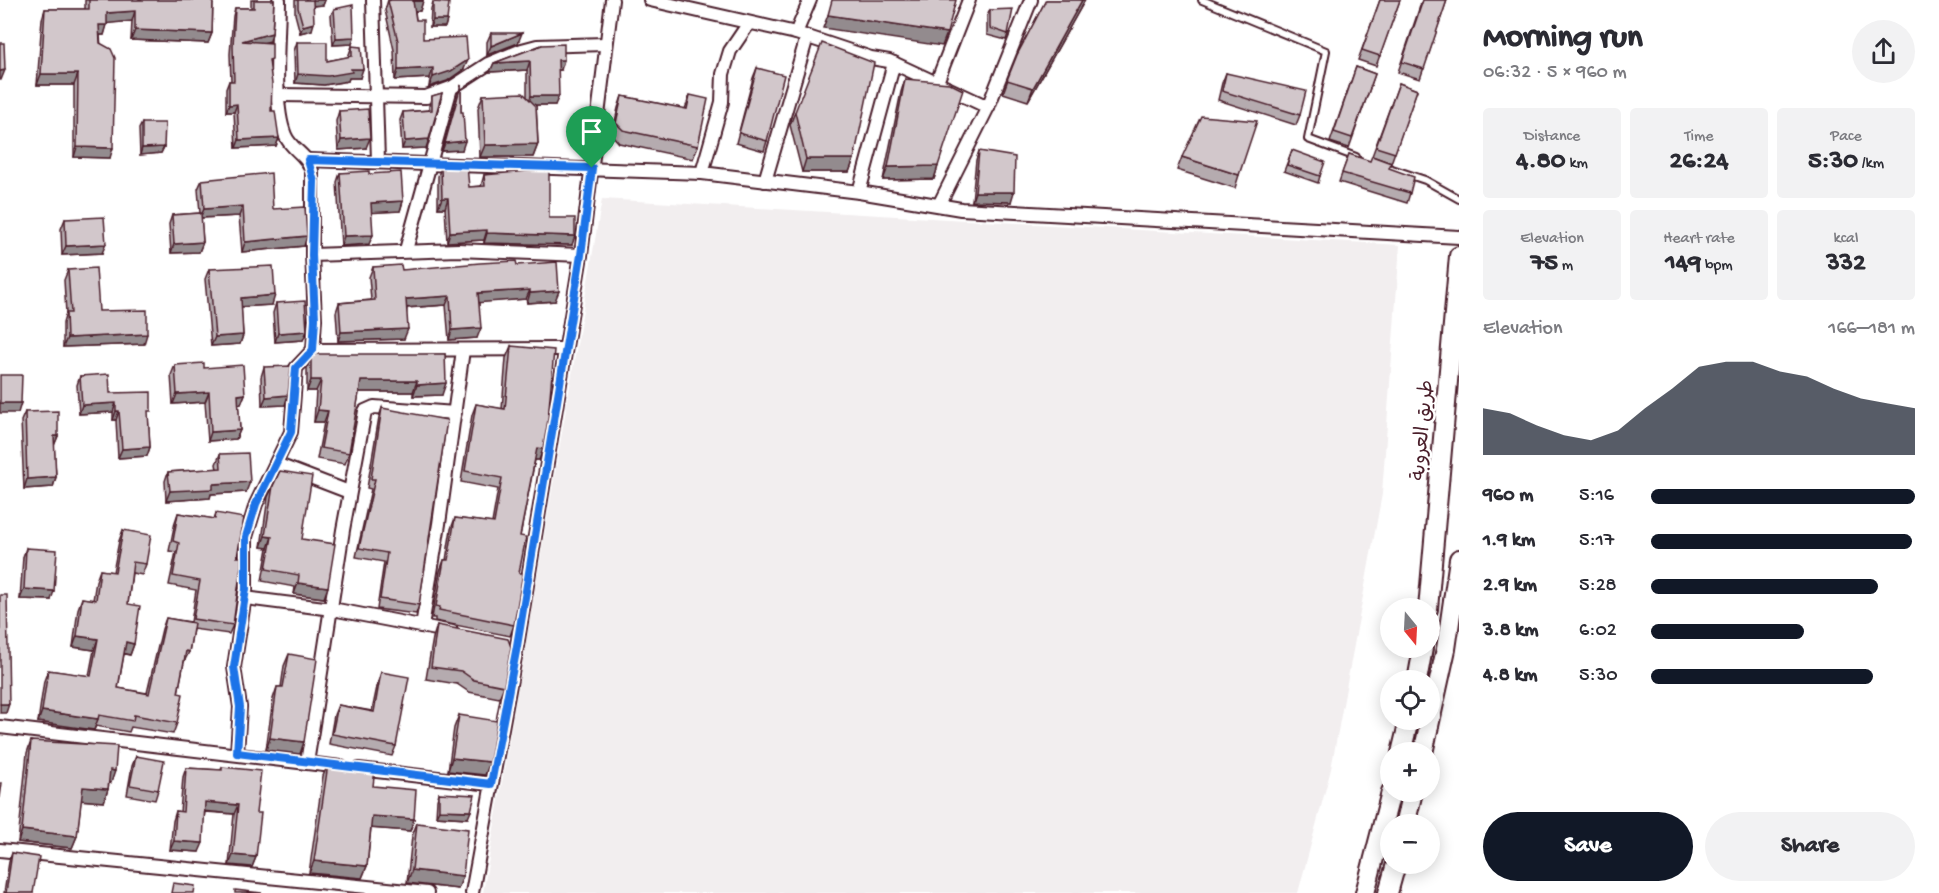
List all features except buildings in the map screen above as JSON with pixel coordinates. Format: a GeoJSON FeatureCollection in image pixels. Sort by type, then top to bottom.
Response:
{"type":"FeatureCollection","features":[{"type":"Feature","properties":{"kind":"main road","name":"طريق العروبة"},"geometry":{"type":"LineString","coordinates":[[1429,598],[1459,256]]}},
{"type":"Feature","properties":{"kind":"main road"},"geometry":{"type":"LineString","coordinates":[[1425,742],[1446,649],[1459,559]]}},
{"type":"Feature","properties":{"kind":"main road"},"geometry":{"type":"LineString","coordinates":[[1365,893],[1388,802]]}},
{"type":"Feature","properties":{"kind":"main road"},"geometry":{"type":"LineString","coordinates":[[1388,893],[1393,874]]}},
{"type":"Feature","properties":{"kind":"street"},"geometry":{"type":"LineString","coordinates":[[237,753],[240,707],[234,667],[245,598],[248,527],[256,504],[293,425],[296,368],[313,350],[315,319],[312,255],[314,182],[308,160],[291,145],[285,136],[279,95],[279,0]]}},
{"type":"Feature","properties":{"kind":"street"},"geometry":{"type":"LineString","coordinates":[[373,0],[378,161]]}},
{"type":"Feature","properties":{"kind":"street"},"geometry":{"type":"LineString","coordinates":[[472,893],[512,645],[581,255],[612,0]]}},
{"type":"Feature","properties":{"kind":"street"},"geometry":{"type":"LineString","coordinates":[[650,0],[691,5],[894,63],[988,107]]}},
{"type":"Feature","properties":{"kind":"street"},"geometry":{"type":"LineString","coordinates":[[765,181],[810,0]]}},
{"type":"Feature","properties":{"kind":"street"},"geometry":{"type":"LineString","coordinates":[[938,82],[969,0]]}},
{"type":"Feature","properties":{"kind":"street"},"geometry":{"type":"LineString","coordinates":[[939,205],[988,107],[1031,0]]}},
{"type":"Feature","properties":{"kind":"street"},"geometry":{"type":"LineString","coordinates":[[702,173],[719,112],[726,63],[730,51],[749,23]]}},
{"type":"Feature","properties":{"kind":"street"},"geometry":{"type":"LineString","coordinates":[[279,95],[426,97],[451,88],[488,64],[522,50],[537,46],[605,44]]}},
{"type":"Feature","properties":{"kind":"street"},"geometry":{"type":"LineString","coordinates":[[859,192],[894,63]]}},
{"type":"Feature","properties":{"kind":"street"},"geometry":{"type":"LineString","coordinates":[[406,250],[451,88]]}},
{"type":"Feature","properties":{"kind":"street"},"geometry":{"type":"LineString","coordinates":[[308,160],[702,173],[859,192],[961,209],[1459,237]]}},
{"type":"Feature","properties":{"kind":"street"},"geometry":{"type":"LineString","coordinates":[[312,255],[406,250],[581,255]]}},
{"type":"Feature","properties":{"kind":"street"},"geometry":{"type":"LineString","coordinates":[[313,350],[565,349]]}},
{"type":"Feature","properties":{"kind":"street"},"geometry":{"type":"LineString","coordinates":[[422,626],[464,350]]}},
{"type":"Feature","properties":{"kind":"street"},"geometry":{"type":"LineString","coordinates":[[308,763],[349,492],[360,430],[367,409],[455,413]]}},
{"type":"Feature","properties":{"kind":"street"},"geometry":{"type":"LineString","coordinates":[[276,464],[349,492]]}},
{"type":"Feature","properties":{"kind":"street"},"geometry":{"type":"LineString","coordinates":[[245,598],[332,609],[464,635]]}},
{"type":"Feature","properties":{"kind":"street"},"geometry":{"type":"LineString","coordinates":[[0,727],[491,784]]}},
{"type":"Feature","properties":{"kind":"street"},"geometry":{"type":"LineString","coordinates":[[0,850],[427,893]]}},
{"type":"Feature","properties":{"kind":"lane"},"geometry":{"type":"LineString","coordinates":[[1202,0],[1326,51],[1308,139],[1362,159]]}},
{"type":"Feature","properties":{"kind":"lane"},"geometry":{"type":"LineString","coordinates":[[1372,162],[1425,180],[1459,199]]}},
{"type":"Feature","properties":{"kind":"shaded area"},"geometry":{"type":"Polygon","coordinates":[[[602,199],[1400,245],[1382,494],[1331,769],[1298,893],[483,893],[602,199]]]}},
{"type":"Feature","properties":{"kind":"route"},"geometry":{"type":"LineString","coordinates":[[308,160],[592,168],[581,255],[517,646],[491,784],[237,753],[240,691],[234,667],[246,589],[246,537],[251,515],[291,432],[296,368],[313,350],[315,319],[312,255],[314,182],[308,160]]}}]}
